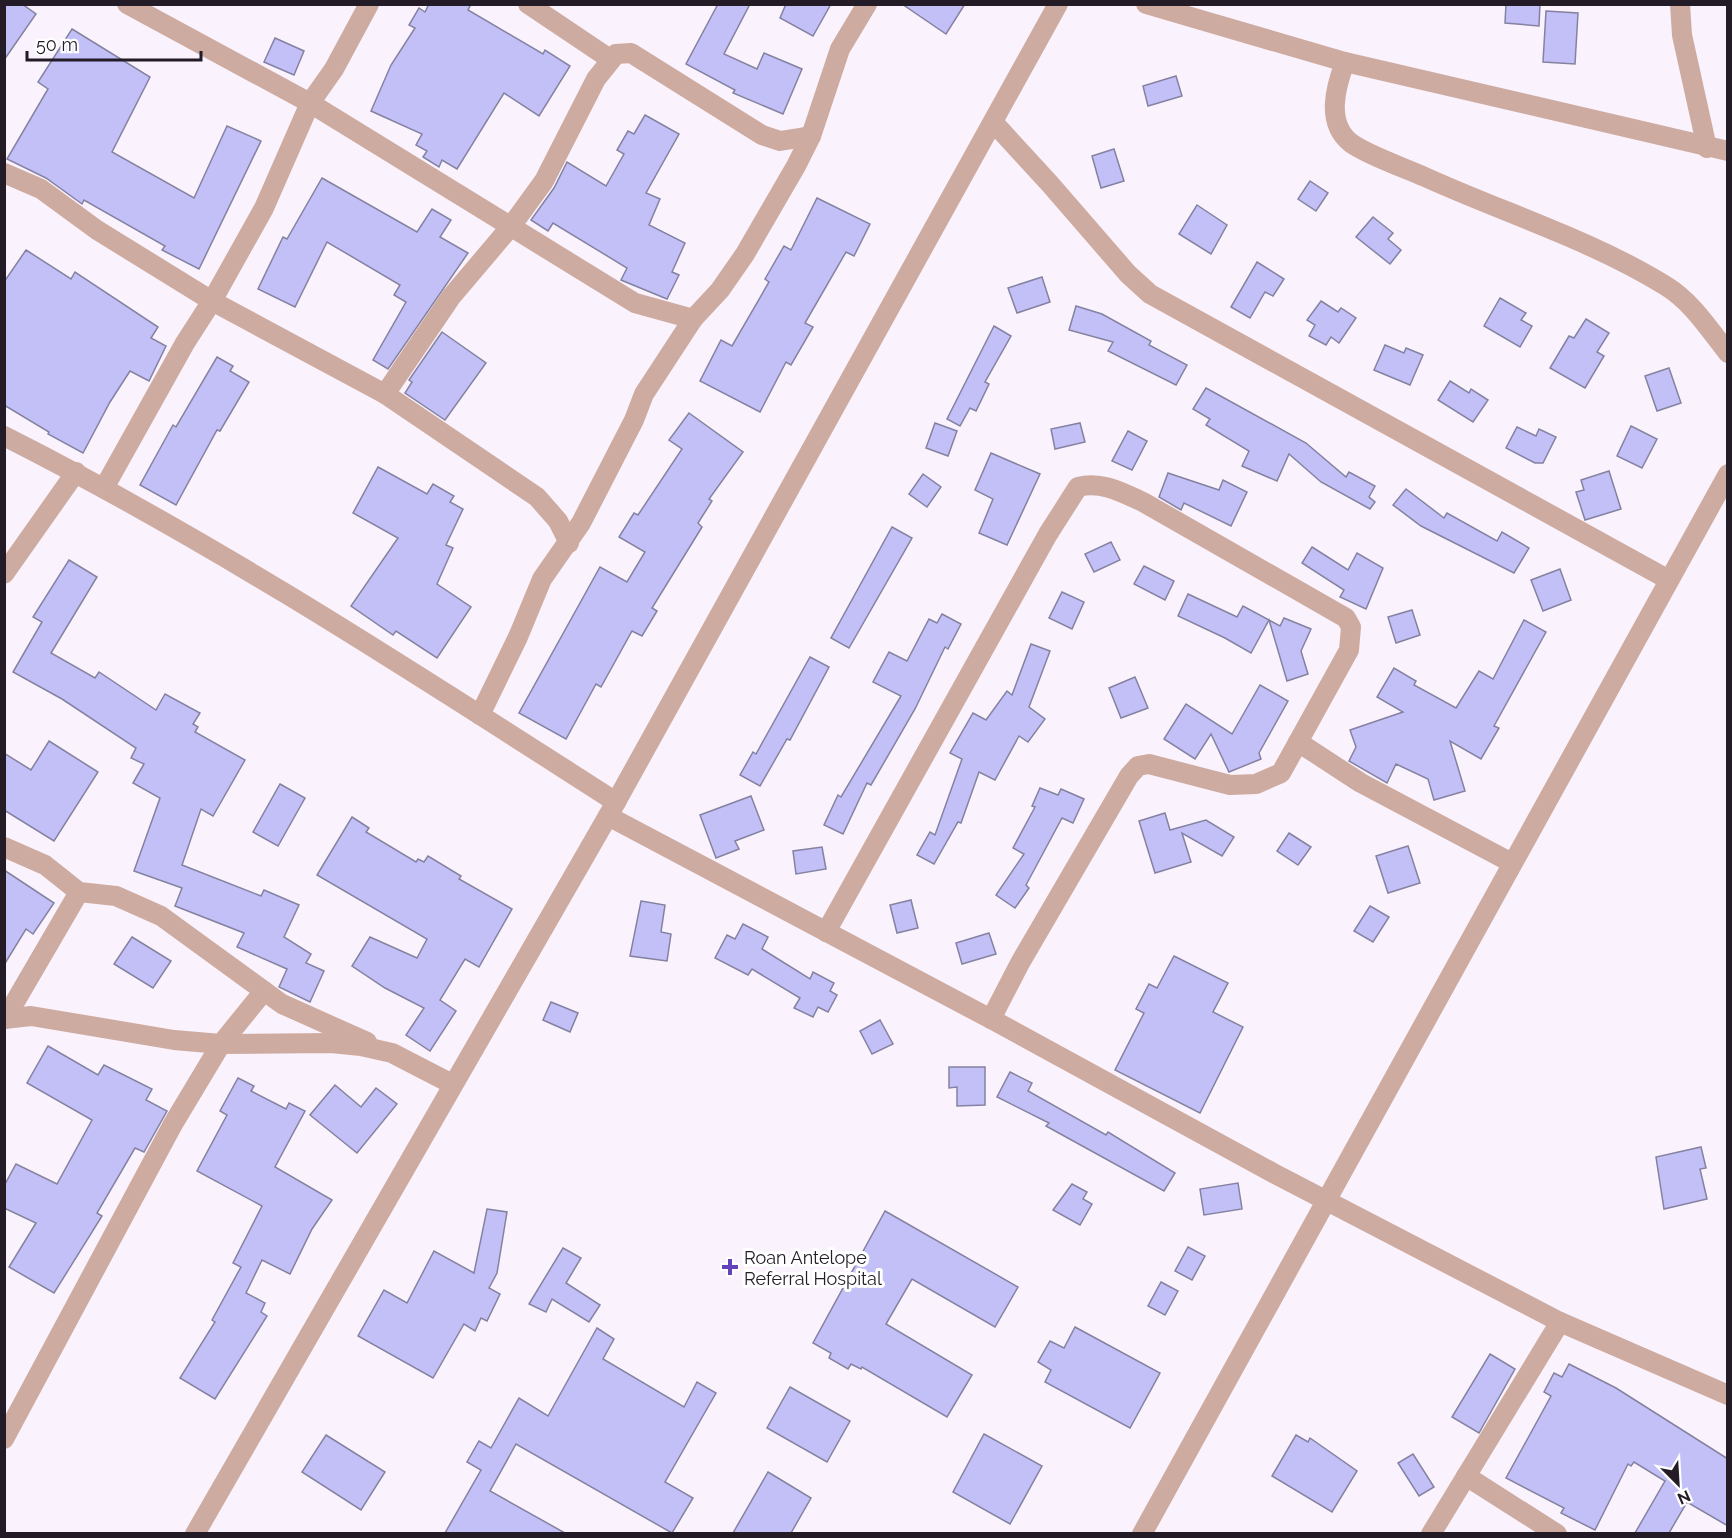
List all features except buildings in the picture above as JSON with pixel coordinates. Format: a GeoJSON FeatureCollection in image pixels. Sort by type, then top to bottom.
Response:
{"type":"FeatureCollection","features":[{"type":"Feature","properties":{"kind":"street"},"geometry":{"type":"LineString","coordinates":[[127,4],[310,103],[512,225],[635,303],[693,319]]}},
{"type":"Feature","properties":{"kind":"street"},"geometry":{"type":"LineString","coordinates":[[104,488],[264,208],[310,103],[334,69],[369,4]]}},
{"type":"Feature","properties":{"kind":"street"},"geometry":{"type":"LineString","coordinates":[[528,4],[610,59]]}},
{"type":"Feature","properties":{"kind":"street"},"geometry":{"type":"LineString","coordinates":[[480,715],[518,637],[542,579],[569,543],[634,420],[644,394],[693,319],[720,290],[745,254],[811,136],[840,49],[867,4]]}},
{"type":"Feature","properties":{"kind":"street"},"geometry":{"type":"LineString","coordinates":[[195,1533],[612,809],[1058,4]]}},
{"type":"Feature","properties":{"kind":"street"},"geometry":{"type":"LineString","coordinates":[[1146,4],[1345,62],[1707,148],[1728,151]]}},
{"type":"Feature","properties":{"kind":"street"},"geometry":{"type":"LineString","coordinates":[[1680,4],[1682,35],[1707,148]]}},
{"type":"Feature","properties":{"kind":"street"},"geometry":{"type":"LineString","coordinates":[[385,394],[451,297],[512,225],[544,181],[596,79],[610,59],[624,51],[631,53],[762,135],[780,141],[811,136]]}},
{"type":"Feature","properties":{"kind":"street"},"geometry":{"type":"LineString","coordinates":[[1345,62],[1335,90],[1335,98],[1337,123],[1350,142],[1452,189],[1578,241],[1667,286],[1694,309],[1728,353]]}},
{"type":"Feature","properties":{"kind":"street"},"geometry":{"type":"LineString","coordinates":[[994,123],[1128,274],[1150,294],[1669,580]]}},
{"type":"Feature","properties":{"kind":"street"},"geometry":{"type":"LineString","coordinates":[[4,173],[41,189],[97,230],[212,302],[385,394],[537,497],[558,521],[569,543]]}},
{"type":"Feature","properties":{"kind":"street"},"geometry":{"type":"LineString","coordinates":[[4,436],[76,472],[311,609],[480,715],[612,809],[826,932],[1325,1200],[1560,1322],[1728,1395]]}},
{"type":"Feature","properties":{"kind":"street"},"geometry":{"type":"LineString","coordinates":[[4,574],[76,472]]}},
{"type":"Feature","properties":{"kind":"street"},"geometry":{"type":"LineString","coordinates":[[1142,1533],[1728,474]]}},
{"type":"Feature","properties":{"kind":"street"},"geometry":{"type":"LineString","coordinates":[[826,932],[1053,526],[1078,487],[1092,483],[1109,487],[1143,502],[1346,618],[1351,627],[1349,650],[1281,773],[1256,784],[1230,785],[1149,764],[1138,766],[1129,776],[1020,963],[991,1019]]}},
{"type":"Feature","properties":{"kind":"street"},"geometry":{"type":"LineString","coordinates":[[1298,742],[1361,783],[1512,863]]}},
{"type":"Feature","properties":{"kind":"street"},"geometry":{"type":"LineString","coordinates":[[4,847],[45,865],[79,892],[116,896],[161,916],[282,1004],[392,1053],[452,1084]]}},
{"type":"Feature","properties":{"kind":"street"},"geometry":{"type":"LineString","coordinates":[[5,1019],[79,892]]}},
{"type":"Feature","properties":{"kind":"street"},"geometry":{"type":"LineString","coordinates":[[4,1439],[173,1124],[221,1044],[264,991]]}},
{"type":"Feature","properties":{"kind":"street"},"geometry":{"type":"LineString","coordinates":[[5,1019],[31,1016],[162,1039],[221,1044],[331,1043],[392,1053]]}},
{"type":"Feature","properties":{"kind":"street"},"geometry":{"type":"LineString","coordinates":[[1431,1533],[1560,1322]]}},
{"type":"Feature","properties":{"kind":"street"},"geometry":{"type":"LineString","coordinates":[[1466,1476],[1557,1533]]}},
{"type":"Feature","properties":{"kind":"place","name":"Roan Antelope Referral Hospital"},"geometry":{"type":"Point","coordinates":[730,1267]}}]}
